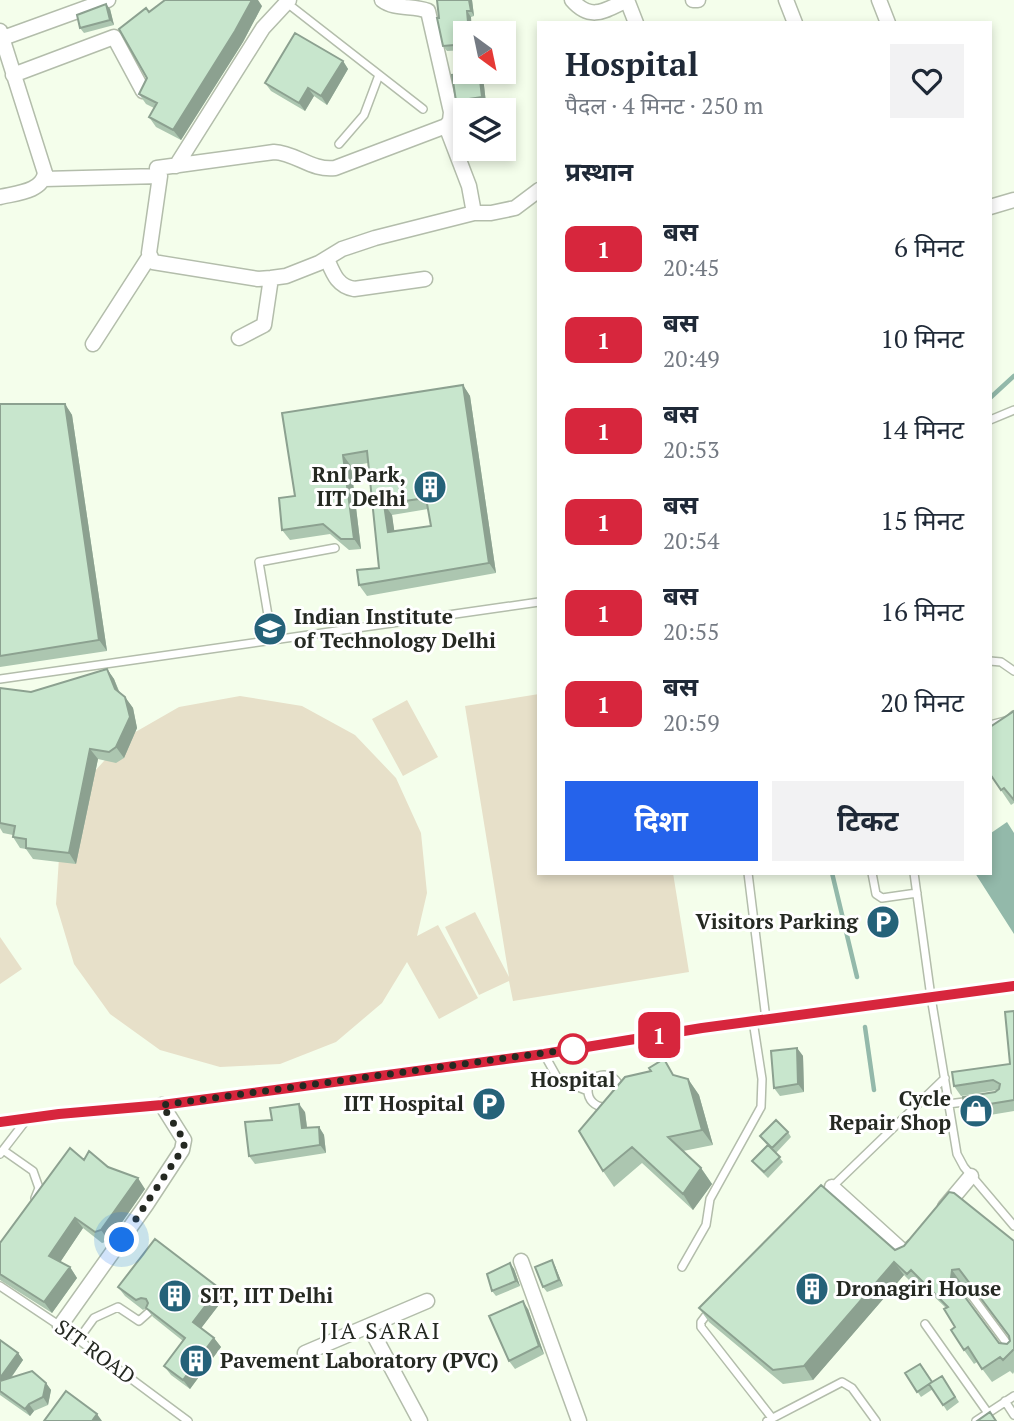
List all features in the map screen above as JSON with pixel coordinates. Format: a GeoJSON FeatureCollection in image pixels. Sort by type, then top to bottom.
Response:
{"type":"FeatureCollection","features":[{"type":"Feature","properties":{"kind":"street"},"geometry":{"type":"LineString","coordinates":[[44,179],[44,165],[1,34],[108,0]]}},
{"type":"Feature","properties":{"kind":"street"},"geometry":{"type":"LineString","coordinates":[[93,344],[149,257],[160,176],[157,168],[283,152],[324,170],[335,169],[446,126],[451,112],[428,11],[392,6],[382,0]]}},
{"type":"Feature","properties":{"kind":"street"},"geometry":{"type":"LineString","coordinates":[[572,0],[586,12],[600,13],[627,0],[635,21]]}},
{"type":"Feature","properties":{"kind":"street"},"geometry":{"type":"LineString","coordinates":[[693,0],[698,0]]}},
{"type":"Feature","properties":{"kind":"street"},"geometry":{"type":"LineString","coordinates":[[786,0],[794,21]]}},
{"type":"Feature","properties":{"kind":"street"},"geometry":{"type":"LineString","coordinates":[[879,0],[887,21]]}},
{"type":"Feature","properties":{"kind":"street"},"geometry":{"type":"LineString","coordinates":[[176,166],[263,28],[287,1]]}},
{"type":"Feature","properties":{"kind":"street"},"geometry":{"type":"LineString","coordinates":[[13,75],[114,37],[143,91]]}},
{"type":"Feature","properties":{"kind":"street"},"geometry":{"type":"LineString","coordinates":[[446,126],[469,186],[474,213]]}},
{"type":"Feature","properties":{"kind":"street"},"geometry":{"type":"LineString","coordinates":[[0,197],[34,188],[44,179],[160,176]]}},
{"type":"Feature","properties":{"kind":"street"},"geometry":{"type":"LineString","coordinates":[[149,257],[155,263],[258,279],[286,276],[327,259],[342,249],[375,237],[474,213],[515,208],[537,192]]}},
{"type":"Feature","properties":{"kind":"street"},"geometry":{"type":"LineString","coordinates":[[992,206],[1014,200]]}},
{"type":"Feature","properties":{"kind":"street"},"geometry":{"type":"LineString","coordinates":[[327,259],[339,283],[345,288],[425,279]]}},
{"type":"Feature","properties":{"kind":"street"},"geometry":{"type":"LineString","coordinates":[[239,338],[264,325],[271,278]]}},
{"type":"Feature","properties":{"kind":"street"},"geometry":{"type":"LineString","coordinates":[[60,1326],[182,1150],[184,1140],[162,1105]]}},
{"type":"Feature","properties":{"kind":"street"},"geometry":{"type":"LineString","coordinates":[[938,1215],[971,1176]]}},
{"type":"Feature","properties":{"kind":"street"},"geometry":{"type":"LineString","coordinates":[[830,1190],[906,1254],[922,1234]]}},
{"type":"Feature","properties":{"kind":"street"},"geometry":{"type":"LineString","coordinates":[[521,1261],[579,1421]]}},
{"type":"Feature","properties":{"kind":"street"},"geometry":{"type":"LineString","coordinates":[[305,1353],[427,1301]]}},
{"type":"Feature","properties":{"kind":"street"},"geometry":{"type":"LineString","coordinates":[[369,1325],[420,1421]]}},
{"type":"Feature","properties":{"kind":"lane"},"geometry":{"type":"LineString","coordinates":[[287,1],[423,109]]}},
{"type":"Feature","properties":{"kind":"lane"},"geometry":{"type":"LineString","coordinates":[[339,144],[364,115],[379,75]]}},
{"type":"Feature","properties":{"kind":"lane"},"geometry":{"type":"LineString","coordinates":[[992,419],[1014,410]]}},
{"type":"Feature","properties":{"kind":"lane"},"geometry":{"type":"LineString","coordinates":[[272,639],[259,562],[335,548]]}},
{"type":"Feature","properties":{"kind":"lane"},"geometry":{"type":"LineString","coordinates":[[0,679],[537,602]]}},
{"type":"Feature","properties":{"kind":"lane"},"geometry":{"type":"LineString","coordinates":[[992,661],[1001,662],[1014,671]]}},
{"type":"Feature","properties":{"kind":"lane"},"geometry":{"type":"LineString","coordinates":[[992,724],[1009,720],[1014,715]]}},
{"type":"Feature","properties":{"kind":"lane"},"geometry":{"type":"LineString","coordinates":[[748,875],[766,1019]]}},
{"type":"Feature","properties":{"kind":"lane"},"geometry":{"type":"LineString","coordinates":[[872,875],[876,894],[882,898],[917,893]]}},
{"type":"Feature","properties":{"kind":"lane"},"geometry":{"type":"LineString","coordinates":[[914,875],[957,1154],[971,1176],[1014,1226]]}},
{"type":"Feature","properties":{"kind":"lane"},"geometry":{"type":"LineString","coordinates":[[0,1121],[162,1105],[544,1054],[766,1019],[1014,986]]}},
{"type":"Feature","properties":{"kind":"lane"},"geometry":{"type":"LineString","coordinates":[[682,1267],[706,1224],[710,1199],[761,1107],[762,1079],[753,1021]]}},
{"type":"Feature","properties":{"kind":"lane"},"geometry":{"type":"LineString","coordinates":[[544,1054],[558,1079],[588,1091],[592,1101],[600,1106],[610,1106],[620,1094],[615,1079],[606,1075],[592,1081],[588,1091]]}},
{"type":"Feature","properties":{"kind":"lane"},"geometry":{"type":"LineString","coordinates":[[830,1190],[945,1078]]}},
{"type":"Feature","properties":{"kind":"lane"},"geometry":{"type":"LineString","coordinates":[[948,1104],[975,1100]]}},
{"type":"Feature","properties":{"kind":"lane"},"geometry":{"type":"LineString","coordinates":[[27,1119],[1,1152],[33,1171],[39,1188],[29,1210]]}},
{"type":"Feature","properties":{"kind":"lane","name":"SIT ROAD"},"geometry":{"type":"LineString","coordinates":[[0,1286],[60,1326],[188,1421]]}},
{"type":"Feature","properties":{"kind":"lane"},"geometry":{"type":"LineString","coordinates":[[966,1288],[1014,1353]]}},
{"type":"Feature","properties":{"kind":"lane"},"geometry":{"type":"LineString","coordinates":[[716,1303],[704,1317],[701,1327],[769,1419],[842,1382],[852,1388],[876,1421]]}},
{"type":"Feature","properties":{"kind":"lane"},"geometry":{"type":"LineString","coordinates":[[78,1340],[94,1318],[118,1307],[139,1321],[148,1314]]}},
{"type":"Feature","properties":{"kind":"lane"},"geometry":{"type":"LineString","coordinates":[[925,1324],[988,1413]]}},
{"type":"Feature","properties":{"kind":"lane"},"geometry":{"type":"LineString","coordinates":[[976,1421],[1014,1396]]}},
{"type":"Feature","properties":{"kind":"lane"},"geometry":{"type":"LineString","coordinates":[[1005,1401],[1014,1415]]}},
{"type":"Feature","properties":{"kind":"shaded area"},"geometry":{"type":"Polygon","coordinates":[[[537,694],[537,875],[673,875],[689,972],[513,1001],[509,981],[479,995],[445,927],[475,912],[509,977],[465,706],[537,694]]]}},
{"type":"Feature","properties":{"kind":"shaded area"},"geometry":{"type":"Polygon","coordinates":[[[240,696],[302,706],[355,735],[396,778],[421,833],[427,893],[417,936],[438,925],[478,998],[439,1019],[407,962],[382,1003],[336,1042],[280,1064],[220,1067],[160,1050],[110,1014],[74,964],[56,904],[60,842],[83,784],[125,738],[179,707],[240,696]]]}},
{"type":"Feature","properties":{"kind":"shaded area"},"geometry":{"type":"Polygon","coordinates":[[[407,700],[438,757],[403,776],[372,719],[407,700]]]}},
{"type":"Feature","properties":{"kind":"shaded area"},"geometry":{"type":"Polygon","coordinates":[[[1007,822],[1014,833],[1014,934],[976,875],[992,875],[992,832],[1007,822]]]}},
{"type":"Feature","properties":{"kind":"shaded area"},"geometry":{"type":"Polygon","coordinates":[[[0,937],[22,969],[0,984],[0,937]]]}},
{"type":"Feature","properties":{"kind":"building"},"geometry":{"type":"Polygon","coordinates":[[[165,0],[252,0],[173,130],[149,117],[157,103],[139,94],[147,78],[119,29],[146,8],[149,12],[165,0]]]}},
{"type":"Feature","properties":{"kind":"building"},"geometry":{"type":"Polygon","coordinates":[[[437,0],[469,0],[471,11],[467,11],[468,21],[453,21],[453,45],[443,46],[437,0]]]}},
{"type":"Feature","properties":{"kind":"building"},"geometry":{"type":"Polygon","coordinates":[[[106,4],[110,20],[80,28],[77,15],[106,4]]]}},
{"type":"Feature","properties":{"kind":"building"},"geometry":{"type":"Polygon","coordinates":[[[295,33],[343,61],[321,96],[308,88],[299,103],[265,83],[295,33]]]}},
{"type":"Feature","properties":{"kind":"building"},"geometry":{"type":"Polygon","coordinates":[[[453,84],[480,84],[482,97],[456,98],[453,84]]]}},
{"type":"Feature","properties":{"kind":"building","name":"RnI Park, IIT Delhi"},"geometry":{"type":"Polygon","coordinates":[[[463,385],[489,563],[359,585],[357,570],[379,568],[367,451],[343,455],[354,539],[341,539],[323,524],[282,530],[279,498],[295,496],[282,413],[463,385]],[[426,498],[384,504],[388,532],[431,526],[426,498]]]}},
{"type":"Feature","properties":{"kind":"building"},"geometry":{"type":"Polygon","coordinates":[[[0,404],[65,404],[99,640],[0,656],[0,404]]]}},
{"type":"Feature","properties":{"kind":"building"},"geometry":{"type":"Polygon","coordinates":[[[107,669],[115,689],[125,697],[130,717],[116,747],[109,752],[90,749],[69,853],[26,848],[26,839],[13,837],[15,826],[0,823],[0,688],[31,692],[107,669]]]}},
{"type":"Feature","properties":{"kind":"building"},"geometry":{"type":"Polygon","coordinates":[[[1014,711],[1014,800],[1004,788],[1001,790],[992,777],[992,726],[1014,711]]]}},
{"type":"Feature","properties":{"kind":"building"},"geometry":{"type":"Polygon","coordinates":[[[1014,1011],[1014,1100],[965,1108],[963,1097],[995,1092],[1000,1084],[993,1080],[954,1086],[952,1072],[1010,1064],[1005,1012],[1014,1011]]]}},
{"type":"Feature","properties":{"kind":"building"},"geometry":{"type":"Polygon","coordinates":[[[797,1048],[798,1084],[774,1088],[771,1051],[797,1048]]]}},
{"type":"Feature","properties":{"kind":"building"},"geometry":{"type":"Polygon","coordinates":[[[664,1059],[673,1075],[688,1079],[702,1130],[668,1137],[701,1168],[683,1194],[632,1147],[603,1171],[579,1131],[625,1077],[651,1071],[649,1068],[664,1059]]]}},
{"type":"Feature","properties":{"kind":"building"},"geometry":{"type":"Polygon","coordinates":[[[299,1104],[302,1128],[319,1127],[320,1145],[249,1156],[245,1122],[272,1120],[270,1108],[299,1104]]]}},
{"type":"Feature","properties":{"kind":"building"},"geometry":{"type":"Polygon","coordinates":[[[776,1120],[788,1132],[772,1148],[760,1136],[776,1120]]]}},
{"type":"Feature","properties":{"kind":"building"},"geometry":{"type":"Polygon","coordinates":[[[768,1145],[780,1157],[764,1172],[752,1161],[768,1145]]]}},
{"type":"Feature","properties":{"kind":"building"},"geometry":{"type":"Polygon","coordinates":[[[70,1148],[84,1160],[89,1151],[108,1167],[138,1178],[101,1230],[95,1232],[75,1218],[49,1256],[70,1267],[44,1302],[0,1274],[0,1243],[70,1148]]]}},
{"type":"Feature","properties":{"kind":"building"},"geometry":{"type":"Polygon","coordinates":[[[821,1185],[895,1250],[904,1246],[949,1192],[954,1193],[1014,1241],[1014,1349],[1003,1360],[1000,1357],[982,1369],[968,1347],[964,1350],[951,1330],[955,1327],[944,1309],[948,1307],[911,1270],[907,1274],[894,1262],[804,1366],[773,1370],[699,1308],[821,1185]],[[959,1269],[952,1270],[951,1278],[999,1343],[1007,1344],[1010,1341],[959,1269]]]}},
{"type":"Feature","properties":{"kind":"building","name":"SIT, IIT Delhi"},"geometry":{"type":"Polygon","coordinates":[[[155,1239],[219,1288],[193,1322],[214,1338],[183,1380],[164,1366],[185,1338],[146,1308],[146,1299],[136,1300],[118,1287],[155,1239]]]}},
{"type":"Feature","properties":{"kind":"building"},"geometry":{"type":"Polygon","coordinates":[[[552,1260],[559,1280],[543,1287],[535,1267],[552,1260]]]}},
{"type":"Feature","properties":{"kind":"building"},"geometry":{"type":"Polygon","coordinates":[[[510,1263],[516,1281],[492,1291],[487,1274],[510,1263]]]}},
{"type":"Feature","properties":{"kind":"building"},"geometry":{"type":"Polygon","coordinates":[[[523,1301],[539,1346],[509,1361],[489,1316],[523,1301]]]}},
{"type":"Feature","properties":{"kind":"building"},"geometry":{"type":"Polygon","coordinates":[[[0,1340],[18,1353],[0,1378],[0,1340]]]}},
{"type":"Feature","properties":{"kind":"building"},"geometry":{"type":"Polygon","coordinates":[[[920,1364],[932,1382],[917,1392],[905,1373],[920,1364]]]}},
{"type":"Feature","properties":{"kind":"building"},"geometry":{"type":"Polygon","coordinates":[[[32,1371],[46,1383],[43,1397],[25,1409],[0,1391],[0,1381],[32,1371]]]}},
{"type":"Feature","properties":{"kind":"building"},"geometry":{"type":"Polygon","coordinates":[[[942,1376],[955,1397],[943,1405],[929,1384],[942,1376]]]}},
{"type":"Feature","properties":{"kind":"building"},"geometry":{"type":"Polygon","coordinates":[[[66,1391],[97,1414],[92,1421],[44,1421],[66,1391]]]}},
{"type":"Feature","properties":{"kind":"building"},"geometry":{"type":"Polygon","coordinates":[[[990,1412],[996,1421],[977,1421],[990,1412]]]}},
{"type":"Feature","properties":{"kind":"waterway"},"geometry":{"type":"LineString","coordinates":[[992,396],[1014,376]]}},
{"type":"Feature","properties":{"kind":"waterway"},"geometry":{"type":"LineString","coordinates":[[832,875],[857,977]]}},
{"type":"Feature","properties":{"kind":"waterway"},"geometry":{"type":"LineString","coordinates":[[865,1027],[874,1090]]}},
{"type":"Feature","properties":{"kind":"bus line","name":"1"},"geometry":{"type":"LineString","coordinates":[[0,1122],[140,1108],[544,1054],[702,1028],[1014,986]]}},
{"type":"Feature","properties":{"kind":"place","name":"RnI Park, IIT Delhi"},"geometry":{"type":"Point","coordinates":[430,487]}},
{"type":"Feature","properties":{"kind":"place","name":"Indian Institute of Technology Delhi"},"geometry":{"type":"Point","coordinates":[270,629]}},
{"type":"Feature","properties":{"kind":"place","name":"Visitors Parking"},"geometry":{"type":"Point","coordinates":[883,922]}},
{"type":"Feature","properties":{"kind":"place","name":"Hospital"},"geometry":{"type":"Point","coordinates":[573,1049]}},
{"type":"Feature","properties":{"kind":"place","name":"IIT Hospital"},"geometry":{"type":"Point","coordinates":[489,1104]}},
{"type":"Feature","properties":{"kind":"place","name":"Cycle Repair Shop"},"geometry":{"type":"Point","coordinates":[976,1111]}},
{"type":"Feature","properties":{"kind":"place","name":"Dronagiri House"},"geometry":{"type":"Point","coordinates":[812,1289]}},
{"type":"Feature","properties":{"kind":"place","name":"SIT, IIT Delhi"},"geometry":{"type":"Point","coordinates":[175,1296]}},
{"type":"Feature","properties":{"kind":"place","name":"Pavement Laboratory (PVC)"},"geometry":{"type":"Point","coordinates":[196,1361]}},
{"type":"Feature","properties":{"kind":"district","name":"JIA SARAI"},"geometry":{"type":"Point","coordinates":[381,1331]}},
{"type":"Feature","properties":{"kind":"route"},"geometry":{"type":"LineString","coordinates":[[122,1240],[184,1147],[184,1140],[162,1105],[573,1049]]}}]}
